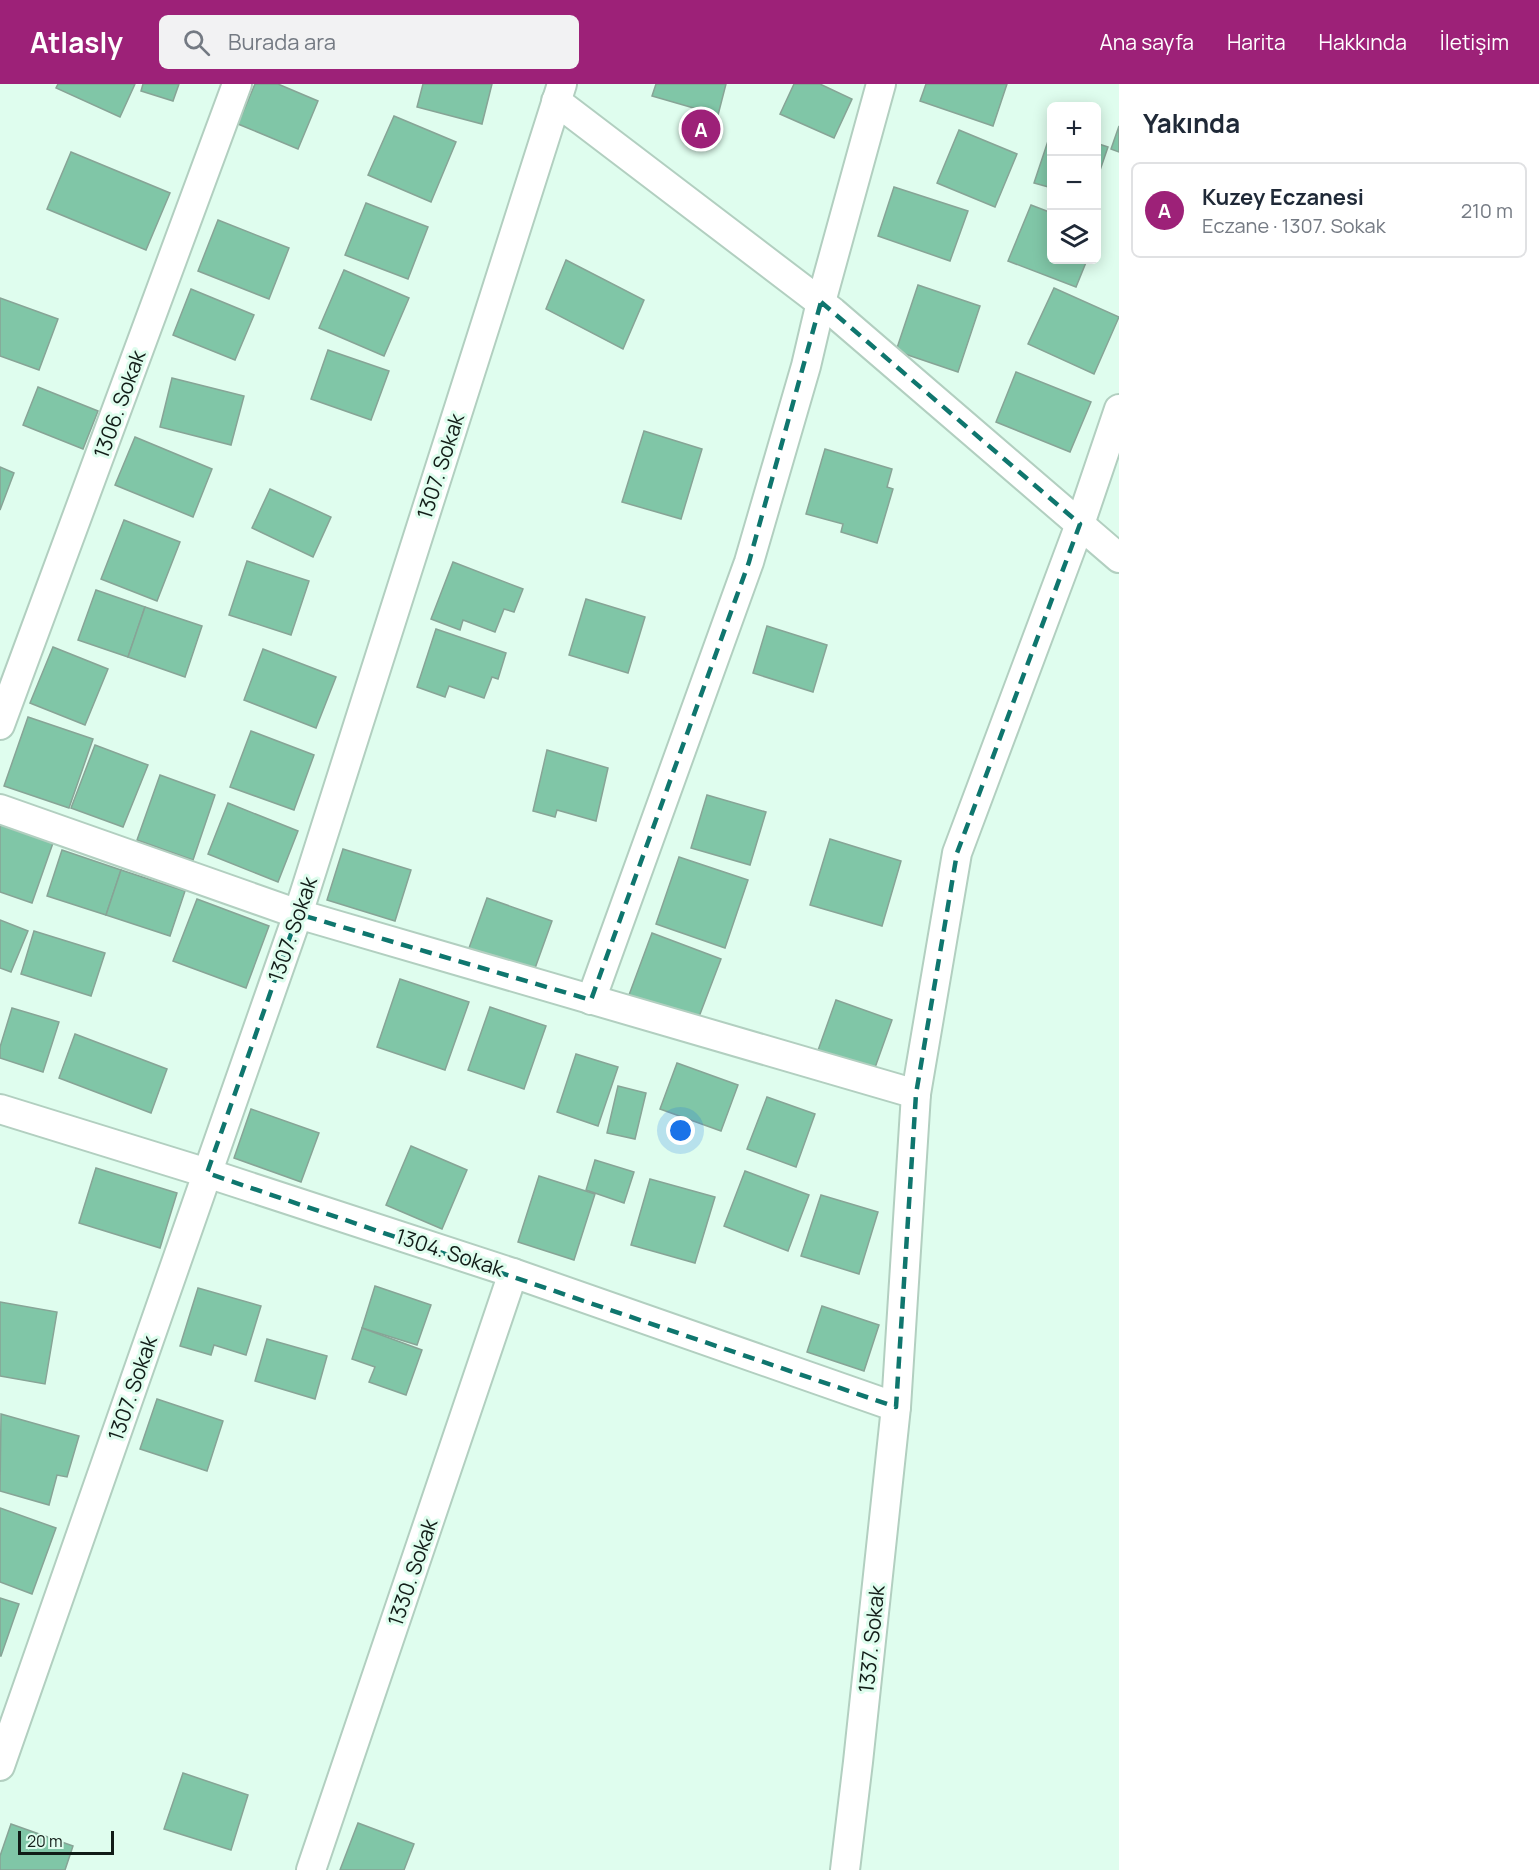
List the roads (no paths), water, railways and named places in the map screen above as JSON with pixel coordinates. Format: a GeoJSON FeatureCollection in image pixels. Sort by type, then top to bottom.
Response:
{"type":"FeatureCollection","features":[{"type":"Feature","properties":{"kind":"street","name":"1306. Sokak"},"geometry":{"type":"LineString","coordinates":[[0,724],[237,84]]}},
{"type":"Feature","properties":{"kind":"street"},"geometry":{"type":"LineString","coordinates":[[591,1000],[749,562],[806,366],[821,302],[881,84]]}},
{"type":"Feature","properties":{"kind":"street"},"geometry":{"type":"LineString","coordinates":[[559,93],[821,302],[1119,558]]}},
{"type":"Feature","properties":{"kind":"street","name":"1307. Sokak"},"geometry":{"type":"LineString","coordinates":[[0,1766],[298,914],[559,93]]}},
{"type":"Feature","properties":{"kind":"street","name":"1337. Sokak"},"geometry":{"type":"LineString","coordinates":[[845,1870],[896,1407],[916,1094],[957,853],[1080,524],[1119,409]]}},
{"type":"Feature","properties":{"kind":"street"},"geometry":{"type":"LineString","coordinates":[[0,809],[298,914],[916,1094]]}},
{"type":"Feature","properties":{"kind":"street","name":"1304. Sokak"},"geometry":{"type":"LineString","coordinates":[[0,1108],[513,1273],[896,1407]]}},
{"type":"Feature","properties":{"kind":"street","name":"1330. Sokak"},"geometry":{"type":"LineString","coordinates":[[311,1870],[513,1273]]}},
{"type":"Feature","properties":{"kind":"place","name":"Kuzey Eczanesi"},"geometry":{"type":"Point","coordinates":[701,129]}}]}
